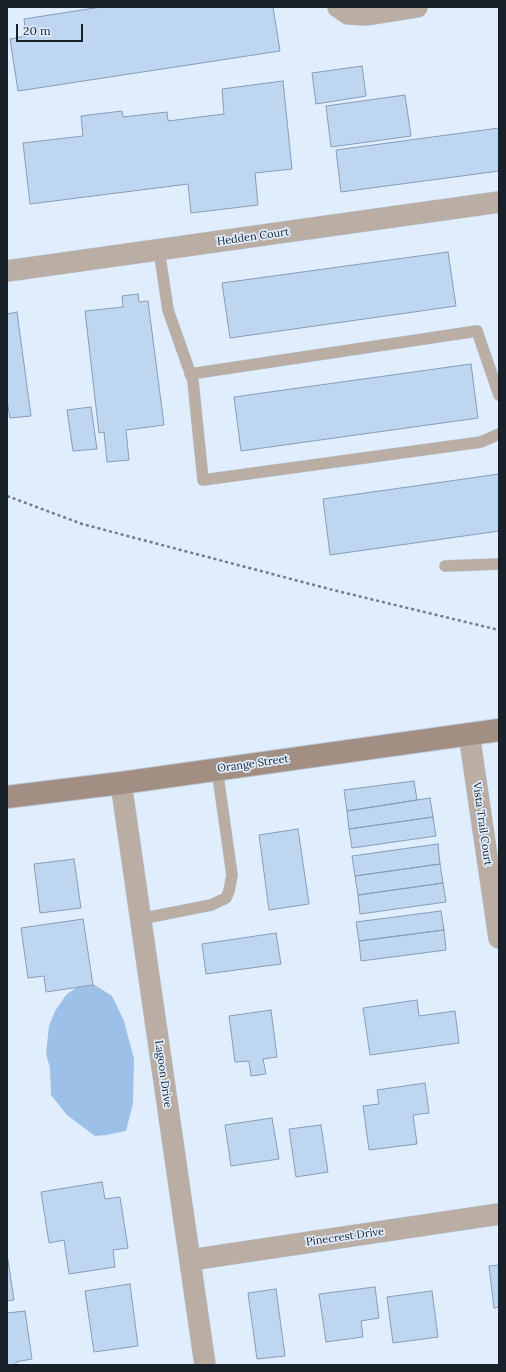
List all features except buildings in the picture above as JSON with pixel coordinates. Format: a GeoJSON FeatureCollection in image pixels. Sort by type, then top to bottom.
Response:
{"type":"FeatureCollection","features":[{"type":"Feature","properties":{"kind":"street"},"geometry":{"type":"LineString","coordinates":[[338,7],[348,14],[367,15],[417,7]]}},
{"type":"Feature","properties":{"kind":"street","name":"Hedden Court"},"geometry":{"type":"LineString","coordinates":[[7,271],[499,202]]}},
{"type":"Feature","properties":{"kind":"street","name":"Orange Street"},"geometry":{"type":"LineString","coordinates":[[7,797],[121,783],[499,730]]}},
{"type":"Feature","properties":{"kind":"street","name":"Vista Trail Court"},"geometry":{"type":"LineString","coordinates":[[469,734],[499,938]]}},
{"type":"Feature","properties":{"kind":"street","name":"Lagoon Drive"},"geometry":{"type":"LineString","coordinates":[[121,783],[205,1365]]}},
{"type":"Feature","properties":{"kind":"street","name":"Pinecrest Drive"},"geometry":{"type":"LineString","coordinates":[[190,1260],[499,1214]]}},
{"type":"Feature","properties":{"kind":"lane"},"geometry":{"type":"LineString","coordinates":[[159,250],[168,310],[193,381],[203,480],[481,442],[499,434]]}},
{"type":"Feature","properties":{"kind":"lane"},"geometry":{"type":"LineString","coordinates":[[190,374],[477,331],[499,395]]}},
{"type":"Feature","properties":{"kind":"lane"},"geometry":{"type":"LineString","coordinates":[[445,566],[499,564]]}},
{"type":"Feature","properties":{"kind":"lane"},"geometry":{"type":"LineString","coordinates":[[140,919],[211,905],[226,898],[232,875],[218,769]]}},
{"type":"Feature","properties":{"kind":"path"},"geometry":{"type":"LineString","coordinates":[[7,496],[82,524],[333,590],[499,630]]}},
{"type":"Feature","properties":{"kind":"water"},"geometry":{"type":"Polygon","coordinates":[[[87,980],[112,996],[124,1021],[134,1059],[133,1103],[126,1131],[95,1136],[67,1115],[51,1095],[50,1068],[46,1054],[49,1026],[55,1011],[66,995],[87,980]]]}}]}
